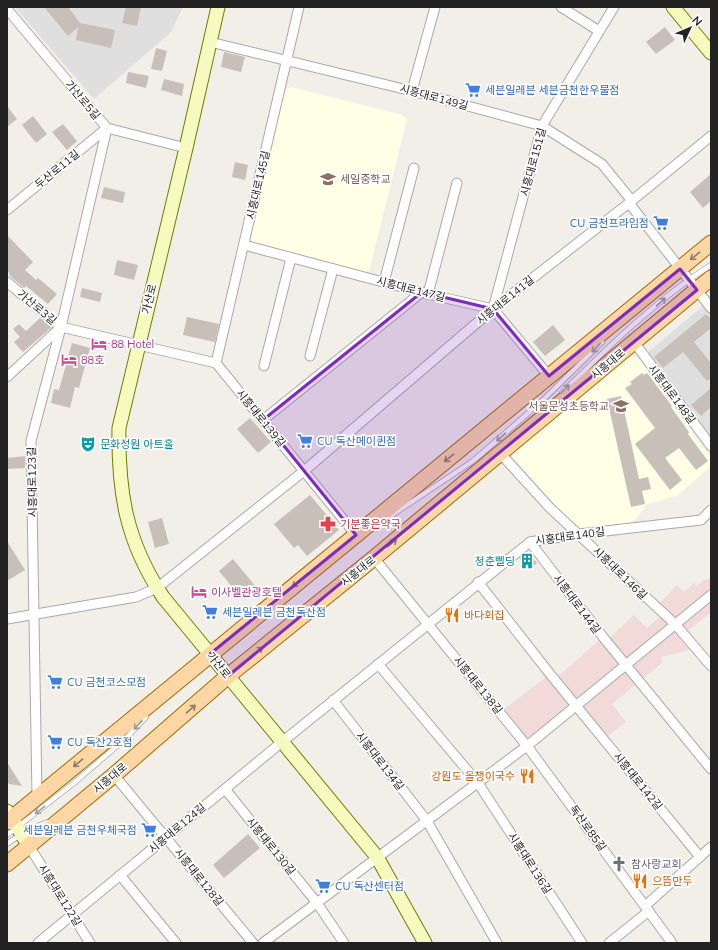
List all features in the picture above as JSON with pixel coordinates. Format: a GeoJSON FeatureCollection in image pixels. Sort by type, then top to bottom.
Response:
{"type":"FeatureCollection","features":[{"type":"Feature","properties":{"kind":"main road","name":"가산로"},"geometry":{"type":"LineString","coordinates":[[218,7],[119,428],[118,467],[124,506],[130,529],[143,563],[157,588],[378,858],[425,943]]}},
{"type":"Feature","properties":{"kind":"main road"},"geometry":{"type":"LineString","coordinates":[[672,7],[711,53]]}},
{"type":"Feature","properties":{"kind":"main road","name":"시흥대로"},"geometry":{"type":"LineString","coordinates":[[7,864],[14,828],[37,797],[711,243]]}},
{"type":"Feature","properties":{"kind":"main road","name":"시흥대로"},"geometry":{"type":"LineString","coordinates":[[14,828],[65,816],[228,676],[374,558],[634,342],[693,285],[711,278]]}},
{"type":"Feature","properties":{"kind":"street","name":"시흥대로145길"},"geometry":{"type":"LineString","coordinates":[[216,363],[299,7]]}},
{"type":"Feature","properties":{"kind":"street"},"geometry":{"type":"LineString","coordinates":[[412,91],[435,7]]}},
{"type":"Feature","properties":{"kind":"street"},"geometry":{"type":"LineString","coordinates":[[561,7],[599,31]]}},
{"type":"Feature","properties":{"kind":"street","name":"시흥대로151길"},"geometry":{"type":"LineString","coordinates":[[493,309],[542,126],[614,7]]}},
{"type":"Feature","properties":{"kind":"street","name":"가산로5길"},"geometry":{"type":"LineString","coordinates":[[7,9],[107,128],[186,148]]}},
{"type":"Feature","properties":{"kind":"street","name":"시흥대로149길"},"geometry":{"type":"LineString","coordinates":[[210,42],[412,91],[542,126],[602,164],[711,308]]}},
{"type":"Feature","properties":{"kind":"street","name":"두산로11길"},"geometry":{"type":"LineString","coordinates":[[7,210],[107,128]]}},
{"type":"Feature","properties":{"kind":"street","name":"시흥대로123길"},"geometry":{"type":"LineString","coordinates":[[37,797],[31,441],[61,327],[107,128]]}},
{"type":"Feature","properties":{"kind":"street","name":"시흥대로141길"},"geometry":{"type":"LineString","coordinates":[[304,471],[493,309],[630,202],[711,136]]}},
{"type":"Feature","properties":{"kind":"street"},"geometry":{"type":"LineString","coordinates":[[384,282],[414,168]]}},
{"type":"Feature","properties":{"kind":"street"},"geometry":{"type":"LineString","coordinates":[[262,420],[425,293],[457,183]]}},
{"type":"Feature","properties":{"kind":"street","name":"시흥대로147길"},"geometry":{"type":"LineString","coordinates":[[244,246],[493,309]]}},
{"type":"Feature","properties":{"kind":"street"},"geometry":{"type":"LineString","coordinates":[[264,366],[291,258]]}},
{"type":"Feature","properties":{"kind":"street"},"geometry":{"type":"LineString","coordinates":[[310,356],[333,269]]}},
{"type":"Feature","properties":{"kind":"street","name":"가산로3길"},"geometry":{"type":"LineString","coordinates":[[7,282],[61,327],[138,346]]}},
{"type":"Feature","properties":{"kind":"street"},"geometry":{"type":"LineString","coordinates":[[493,309],[549,376]]}},
{"type":"Feature","properties":{"kind":"street"},"geometry":{"type":"LineString","coordinates":[[7,377],[61,327]]}},
{"type":"Feature","properties":{"kind":"street","name":"시흥대로148길"},"geometry":{"type":"LineString","coordinates":[[634,342],[711,446]]}},
{"type":"Feature","properties":{"kind":"street"},"geometry":{"type":"LineString","coordinates":[[138,346],[216,363]]}},
{"type":"Feature","properties":{"kind":"street","name":"시흥대로139길"},"geometry":{"type":"LineString","coordinates":[[216,363],[356,535]]}},
{"type":"Feature","properties":{"kind":"street","name":"시흥대로146길"},"geometry":{"type":"LineString","coordinates":[[504,450],[550,508],[675,624],[711,666]]}},
{"type":"Feature","properties":{"kind":"street"},"geometry":{"type":"LineString","coordinates":[[7,619],[34,613],[136,597],[157,588],[304,471]]}},
{"type":"Feature","properties":{"kind":"street","name":"시흥대로140길"},"geometry":{"type":"LineString","coordinates":[[428,624],[478,582],[530,542],[579,534],[702,520],[711,510]]}},
{"type":"Feature","properties":{"kind":"street","name":"시흥대로144길"},"geometry":{"type":"LineString","coordinates":[[530,542],[626,665],[711,769]]}},
{"type":"Feature","properties":{"kind":"street","name":"시흥대로138길"},"geometry":{"type":"LineString","coordinates":[[374,558],[528,746]]}},
{"type":"Feature","properties":{"kind":"street","name":"시흥대로142길"},"geometry":{"type":"LineString","coordinates":[[478,582],[576,706],[700,857]]}},
{"type":"Feature","properties":{"kind":"street"},"geometry":{"type":"LineString","coordinates":[[264,943],[528,746],[711,595]]}},
{"type":"Feature","properties":{"kind":"street"},"geometry":{"type":"LineString","coordinates":[[282,742],[428,624]]}},
{"type":"Feature","properties":{"kind":"street","name":"시흥대로136길"},"geometry":{"type":"LineString","coordinates":[[378,664],[478,783],[582,943]]}},
{"type":"Feature","properties":{"kind":"street","name":"시흥대로134길"},"geometry":{"type":"LineString","coordinates":[[333,700],[427,821],[497,943]]}},
{"type":"Feature","properties":{"kind":"street","name":"시흥대로124길"},"geometry":{"type":"LineString","coordinates":[[38,943],[282,742]]}},
{"type":"Feature","properties":{"kind":"street","name":"독산로85길"},"geometry":{"type":"LineString","coordinates":[[528,746],[672,943]]}},
{"type":"Feature","properties":{"kind":"street","name":"시흥대로128길"},"geometry":{"type":"LineString","coordinates":[[114,775],[253,943]]}},
{"type":"Feature","properties":{"kind":"street","name":"시흥대로130길"},"geometry":{"type":"LineString","coordinates":[[225,788],[317,903],[344,943]]}},
{"type":"Feature","properties":{"kind":"street","name":"시흥대로122길"},"geometry":{"type":"LineString","coordinates":[[14,828],[90,943]]}},
{"type":"Feature","properties":{"kind":"street"},"geometry":{"type":"LineString","coordinates":[[609,943],[711,847]]}},
{"type":"Feature","properties":{"kind":"street"},"geometry":{"type":"LineString","coordinates":[[120,875],[176,943]]}},
{"type":"Feature","properties":{"kind":"lane"},"geometry":{"type":"LineString","coordinates":[[555,399],[594,361],[663,300],[693,285],[711,266]]}},
{"type":"Feature","properties":{"kind":"lane"},"geometry":{"type":"LineString","coordinates":[[386,519],[482,452],[541,402],[642,300]]}},
{"type":"Feature","properties":{"kind":"lane"},"geometry":{"type":"LineString","coordinates":[[504,450],[550,404]]}},
{"type":"Feature","properties":{"kind":"lane"},"geometry":{"type":"LineString","coordinates":[[327,558],[380,523]]}},
{"type":"Feature","properties":{"kind":"lane"},"geometry":{"type":"LineString","coordinates":[[7,844],[14,828],[74,783],[125,739],[183,676]]}},
{"type":"Feature","properties":{"kind":"highlighted area"},"geometry":{"type":"Polygon","coordinates":[[[680,269],[697,290],[228,676],[210,654],[356,535],[263,420],[422,292],[493,309],[549,376],[680,269]]]}},
{"type":"Feature","properties":{"kind":"shaded area"},"geometry":{"type":"Polygon","coordinates":[[[15,7],[183,7],[171,32],[94,99],[15,7]]]}},
{"type":"Feature","properties":{"kind":"shaded area","name":"세일중학교"},"geometry":{"type":"Polygon","coordinates":[[[292,87],[402,115],[407,119],[369,271],[364,272],[255,244],[249,239],[285,90],[292,87]]]}},
{"type":"Feature","properties":{"kind":"shaded area"},"geometry":{"type":"Polygon","coordinates":[[[703,306],[711,315],[711,437],[647,353],[703,306]]]}},
{"type":"Feature","properties":{"kind":"shaded area","name":"서울문성초등학교"},"geometry":{"type":"Polygon","coordinates":[[[631,355],[639,359],[711,458],[711,466],[677,496],[647,504],[636,519],[630,523],[580,530],[575,527],[513,458],[512,452],[631,355]]]}},
{"type":"Feature","properties":{"kind":"shaded area"},"geometry":{"type":"Polygon","coordinates":[[[711,578],[711,615],[709,614],[681,636],[693,649],[661,657],[663,662],[612,704],[626,722],[604,739],[582,713],[575,713],[532,748],[503,710],[550,674],[555,679],[603,637],[606,641],[634,615],[647,628],[663,614],[656,607],[677,585],[684,592],[694,583],[697,586],[703,580],[711,578]]]}},
{"type":"Feature","properties":{"kind":"building"},"geometry":{"type":"Polygon","coordinates":[[[44,7],[68,7],[80,23],[115,30],[111,48],[76,40],[78,27],[68,36],[44,7]]]}},
{"type":"Feature","properties":{"kind":"building"},"geometry":{"type":"Polygon","coordinates":[[[126,7],[141,7],[137,26],[122,23],[126,7]]]}},
{"type":"Feature","properties":{"kind":"building"},"geometry":{"type":"Polygon","coordinates":[[[665,27],[675,40],[656,54],[646,42],[665,27]]]}},
{"type":"Feature","properties":{"kind":"building"},"geometry":{"type":"Polygon","coordinates":[[[156,48],[167,51],[162,71],[151,69],[156,48]]]}},
{"type":"Feature","properties":{"kind":"building"},"geometry":{"type":"Polygon","coordinates":[[[224,52],[245,57],[241,72],[221,67],[224,52]]]}},
{"type":"Feature","properties":{"kind":"building"},"geometry":{"type":"Polygon","coordinates":[[[128,72],[149,76],[146,88],[126,83],[128,72]]]}},
{"type":"Feature","properties":{"kind":"building"},"geometry":{"type":"Polygon","coordinates":[[[164,79],[184,84],[182,96],[161,90],[164,79]]]}},
{"type":"Feature","properties":{"kind":"building"},"geometry":{"type":"Polygon","coordinates":[[[7,106],[17,119],[7,127],[7,106]]]}},
{"type":"Feature","properties":{"kind":"building"},"geometry":{"type":"Polygon","coordinates":[[[33,116],[47,134],[36,143],[22,125],[33,116]]]}},
{"type":"Feature","properties":{"kind":"building"},"geometry":{"type":"Polygon","coordinates":[[[63,124],[77,141],[67,150],[52,132],[63,124]]]}},
{"type":"Feature","properties":{"kind":"building"},"geometry":{"type":"Polygon","coordinates":[[[235,162],[248,165],[245,180],[232,177],[235,162]]]}},
{"type":"Feature","properties":{"kind":"building"},"geometry":{"type":"Polygon","coordinates":[[[711,174],[711,201],[703,208],[690,192],[711,174]]]}},
{"type":"Feature","properties":{"kind":"building"},"geometry":{"type":"Polygon","coordinates":[[[104,187],[125,192],[123,203],[101,198],[104,187]]]}},
{"type":"Feature","properties":{"kind":"building"},"geometry":{"type":"Polygon","coordinates":[[[7,235],[33,262],[25,270],[36,280],[38,278],[57,294],[48,304],[26,286],[24,288],[9,275],[10,274],[7,270],[7,235]]]}},
{"type":"Feature","properties":{"kind":"building"},"geometry":{"type":"Polygon","coordinates":[[[117,260],[138,265],[134,280],[114,275],[117,260]]]}},
{"type":"Feature","properties":{"kind":"building"},"geometry":{"type":"Polygon","coordinates":[[[82,288],[102,293],[100,302],[80,297],[82,288]]]}},
{"type":"Feature","properties":{"kind":"building"},"geometry":{"type":"Polygon","coordinates":[[[706,314],[711,319],[711,328],[694,342],[711,363],[711,378],[707,381],[683,352],[663,368],[654,357],[706,314]]]}},
{"type":"Feature","properties":{"kind":"building"},"geometry":{"type":"Polygon","coordinates":[[[187,317],[219,324],[215,342],[183,335],[187,317]]]}},
{"type":"Feature","properties":{"kind":"building"},"geometry":{"type":"Polygon","coordinates":[[[40,318],[52,327],[23,352],[14,342],[20,337],[13,329],[19,324],[26,331],[40,318]]]}},
{"type":"Feature","properties":{"kind":"building"},"geometry":{"type":"Polygon","coordinates":[[[553,325],[565,340],[545,356],[533,342],[553,325]]]}},
{"type":"Feature","properties":{"kind":"building"},"geometry":{"type":"Polygon","coordinates":[[[72,343],[90,348],[79,388],[75,387],[70,408],[51,403],[54,389],[59,390],[72,343]]]}},
{"type":"Feature","properties":{"kind":"building"},"geometry":{"type":"Polygon","coordinates":[[[642,373],[644,375],[647,373],[672,406],[671,407],[689,432],[688,434],[708,461],[696,470],[679,448],[665,458],[682,480],[670,490],[635,444],[655,428],[625,388],[632,384],[630,382],[642,373]]]}},
{"type":"Feature","properties":{"kind":"building"},"geometry":{"type":"Polygon","coordinates":[[[711,388],[711,407],[701,416],[691,405],[711,388]]]}},
{"type":"Feature","properties":{"kind":"building"},"geometry":{"type":"Polygon","coordinates":[[[621,396],[639,479],[648,477],[651,489],[642,491],[645,504],[631,507],[607,399],[621,396]]]}},
{"type":"Feature","properties":{"kind":"building"},"geometry":{"type":"Polygon","coordinates":[[[250,418],[271,442],[258,453],[237,429],[250,418]]]}},
{"type":"Feature","properties":{"kind":"building"},"geometry":{"type":"Polygon","coordinates":[[[25,456],[25,468],[7,469],[7,458],[25,456]]]}},
{"type":"Feature","properties":{"kind":"building"},"geometry":{"type":"Polygon","coordinates":[[[310,495],[339,530],[307,556],[298,545],[294,548],[274,524],[310,495]]]}},
{"type":"Feature","properties":{"kind":"building"},"geometry":{"type":"Polygon","coordinates":[[[162,518],[169,544],[155,548],[148,522],[162,518]]]}},
{"type":"Feature","properties":{"kind":"building"},"geometry":{"type":"Polygon","coordinates":[[[7,541],[25,570],[7,581],[7,541]]]}},
{"type":"Feature","properties":{"kind":"building","name":"청춘삘딩"},"geometry":{"type":"Polygon","coordinates":[[[524,555],[530,555],[537,563],[529,570],[519,558],[524,555]]]}},
{"type":"Feature","properties":{"kind":"building"},"geometry":{"type":"Polygon","coordinates":[[[233,559],[256,587],[242,599],[219,571],[233,559]]]}},
{"type":"Feature","properties":{"kind":"building"},"geometry":{"type":"Polygon","coordinates":[[[7,762],[22,786],[9,784],[7,781],[7,762]]]}},
{"type":"Feature","properties":{"kind":"building"},"geometry":{"type":"Polygon","coordinates":[[[248,834],[260,848],[224,878],[213,865],[248,834]]]}},
{"type":"Feature","properties":{"kind":"place","name":"세븐일레븐 세븐금천한우물점"},"geometry":{"type":"Point","coordinates":[473,90]}},
{"type":"Feature","properties":{"kind":"place","name":"세일중학교"},"geometry":{"type":"Point","coordinates":[328,179]}},
{"type":"Feature","properties":{"kind":"place","name":"CU 금천프라임점"},"geometry":{"type":"Point","coordinates":[661,223]}},
{"type":"Feature","properties":{"kind":"place","name":"88 Hotel"},"geometry":{"type":"Point","coordinates":[99,344]}},
{"type":"Feature","properties":{"kind":"place","name":"88호"},"geometry":{"type":"Point","coordinates":[69,360]}},
{"type":"Feature","properties":{"kind":"place","name":"서울문성초등학교"},"geometry":{"type":"Point","coordinates":[621,406]}},
{"type":"Feature","properties":{"kind":"place","name":"CU 독산메이퀸점"},"geometry":{"type":"Point","coordinates":[305,441]}},
{"type":"Feature","properties":{"kind":"place","name":"문화정원 아트홀"},"geometry":{"type":"Point","coordinates":[88,444]}},
{"type":"Feature","properties":{"kind":"place","name":"기분좋은약국"},"geometry":{"type":"Point","coordinates":[328,524]}},
{"type":"Feature","properties":{"kind":"place","name":"청춘삘딩"},"geometry":{"type":"Point","coordinates":[527,561]}},
{"type":"Feature","properties":{"kind":"place","name":"이사벨관광호텔"},"geometry":{"type":"Point","coordinates":[199,592]}},
{"type":"Feature","properties":{"kind":"place","name":"세븐일레븐 금천독산점"},"geometry":{"type":"Point","coordinates":[210,612]}},
{"type":"Feature","properties":{"kind":"place","name":"바다회집"},"geometry":{"type":"Point","coordinates":[452,615]}},
{"type":"Feature","properties":{"kind":"place","name":"CU 금천코스모점"},"geometry":{"type":"Point","coordinates":[55,682]}},
{"type":"Feature","properties":{"kind":"place","name":"CU 독산2호점"},"geometry":{"type":"Point","coordinates":[55,742]}},
{"type":"Feature","properties":{"kind":"place","name":"강원도 올챙이국수"},"geometry":{"type":"Point","coordinates":[527,776]}},
{"type":"Feature","properties":{"kind":"place","name":"세븐일레븐 금천우체국점"},"geometry":{"type":"Point","coordinates":[149,830]}},
{"type":"Feature","properties":{"kind":"place","name":"참사랑교회"},"geometry":{"type":"Point","coordinates":[619,864]}},
{"type":"Feature","properties":{"kind":"place","name":"으뜸만두"},"geometry":{"type":"Point","coordinates":[640,881]}},
{"type":"Feature","properties":{"kind":"place","name":"CU 독산센터점"},"geometry":{"type":"Point","coordinates":[323,886]}}]}
